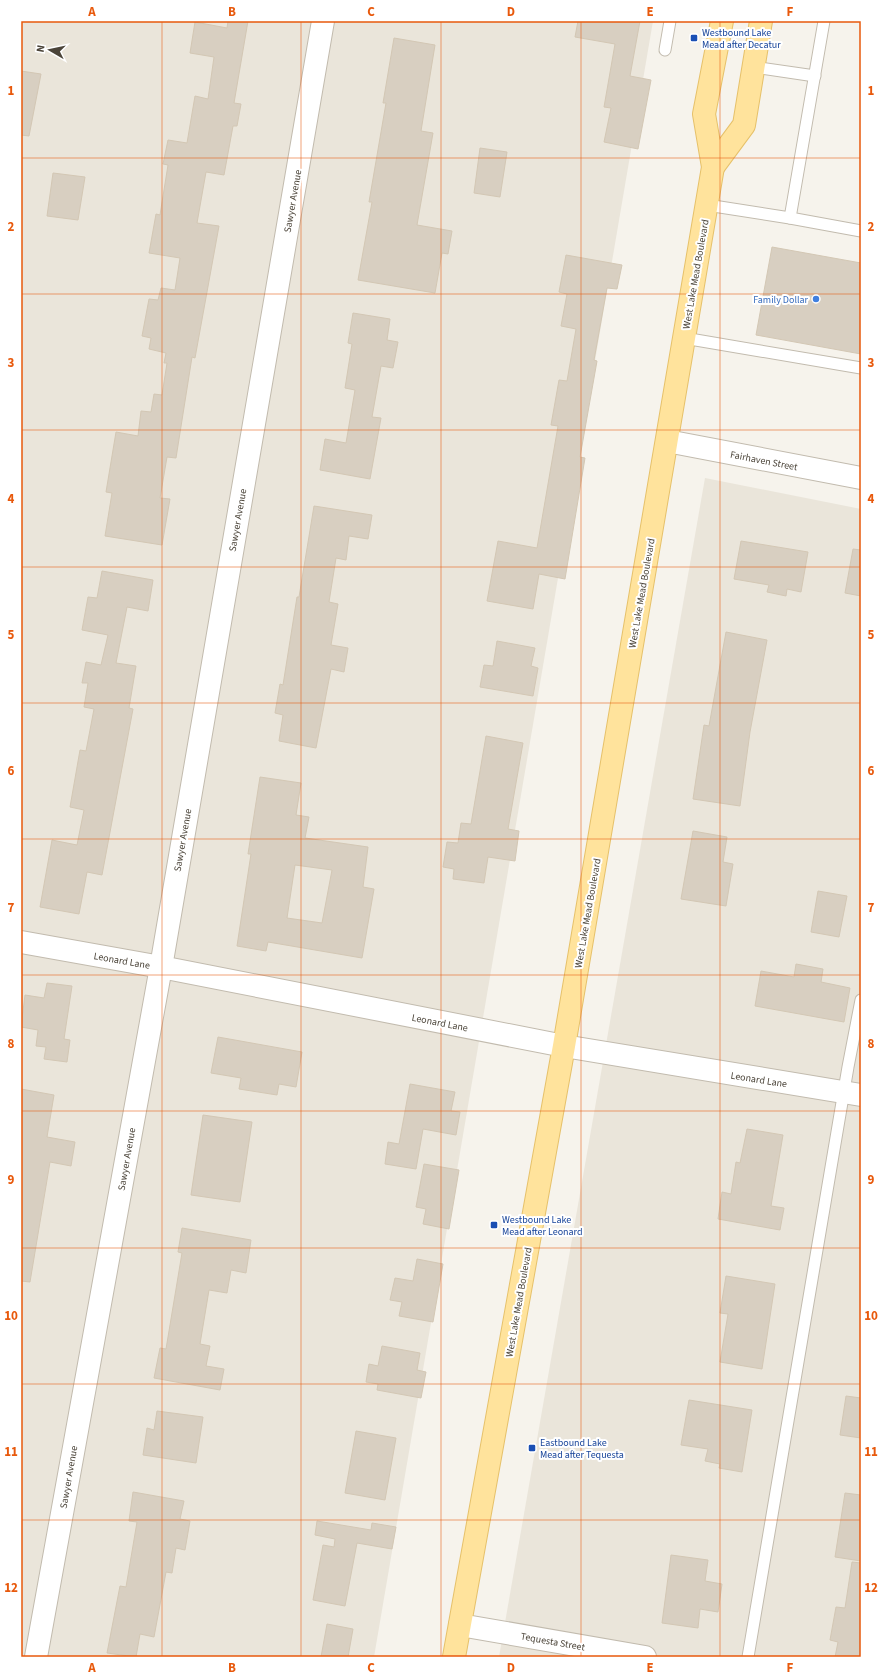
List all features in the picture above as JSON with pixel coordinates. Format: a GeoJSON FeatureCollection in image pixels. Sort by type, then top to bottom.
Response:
{"type":"FeatureCollection","features":[{"type":"Feature","properties":{"kind":"main road","name":"West Lake Mead Boulevard"},"geometry":{"type":"LineString","coordinates":[[454,1657],[564,1046],[714,167],[704,114],[722,21]]}},
{"type":"Feature","properties":{"kind":"main road","name":"West Lake Mead Boulevard"},"geometry":{"type":"LineString","coordinates":[[714,167],[744,125],[761,21]]}},
{"type":"Feature","properties":{"kind":"street","name":"Sawyer Avenue"},"geometry":{"type":"LineString","coordinates":[[36,1657],[161,967],[323,21]]}},
{"type":"Feature","properties":{"kind":"street","name":"Fairhaven Street"},"geometry":{"type":"LineString","coordinates":[[667,441],[861,478]]}},
{"type":"Feature","properties":{"kind":"street","name":"Leonard Lane"},"geometry":{"type":"LineString","coordinates":[[21,942],[161,967],[564,1046],[679,1066],[853,1093]]}},
{"type":"Feature","properties":{"kind":"street","name":"Tequesta Street"},"geometry":{"type":"LineString","coordinates":[[460,1625],[645,1657]]}},
{"type":"Feature","properties":{"kind":"lane"},"geometry":{"type":"LineString","coordinates":[[665,50],[670,21]]}},
{"type":"Feature","properties":{"kind":"lane"},"geometry":{"type":"LineString","coordinates":[[790,218],[824,21]]}},
{"type":"Feature","properties":{"kind":"lane"},"geometry":{"type":"LineString","coordinates":[[754,67],[815,76]]}},
{"type":"Feature","properties":{"kind":"lane"},"geometry":{"type":"LineString","coordinates":[[707,205],[861,231]]}},
{"type":"Feature","properties":{"kind":"lane"},"geometry":{"type":"LineString","coordinates":[[684,338],[861,368]]}},
{"type":"Feature","properties":{"kind":"lane"},"geometry":{"type":"LineString","coordinates":[[748,1657],[853,1093],[848,1067],[861,1000]]}},
{"type":"Feature","properties":{"kind":"shaded area"},"geometry":{"type":"Polygon","coordinates":[[[21,21],[653,21],[374,1657],[21,1657],[21,21]]]}},
{"type":"Feature","properties":{"kind":"shaded area"},"geometry":{"type":"Polygon","coordinates":[[[705,478],[861,509],[861,1657],[499,1657],[705,478]]]}},
{"type":"Feature","properties":{"kind":"building"},"geometry":{"type":"Polygon","coordinates":[[[228,21],[248,21],[234,103],[241,104],[237,126],[233,126],[224,175],[206,172],[197,223],[219,226],[195,358],[192,357],[176,458],[167,457],[160,498],[170,499],[162,545],[105,536],[112,493],[106,492],[116,432],[138,436],[141,411],[151,412],[154,394],[162,395],[167,363],[164,363],[166,353],[149,349],[151,338],[142,336],[149,299],[158,300],[161,288],[175,290],[180,258],[149,253],[156,214],[160,215],[168,165],[163,164],[168,140],[187,143],[195,96],[208,99],[214,57],[190,53],[195,22],[227,28],[228,21]]]}},
{"type":"Feature","properties":{"kind":"building"},"geometry":{"type":"Polygon","coordinates":[[[578,21],[640,21],[630,76],[651,80],[638,149],[604,142],[611,108],[604,107],[615,44],[575,37],[578,21]]]}},
{"type":"Feature","properties":{"kind":"building"},"geometry":{"type":"Polygon","coordinates":[[[394,38],[435,45],[421,131],[433,133],[417,225],[452,231],[448,254],[442,253],[435,293],[358,280],[372,202],[369,202],[386,103],[383,103],[394,38]]]}},
{"type":"Feature","properties":{"kind":"building"},"geometry":{"type":"Polygon","coordinates":[[[21,71],[41,74],[29,136],[21,135],[21,71]]]}},
{"type":"Feature","properties":{"kind":"building"},"geometry":{"type":"Polygon","coordinates":[[[480,148],[507,152],[500,197],[474,193],[480,148]]]}},
{"type":"Feature","properties":{"kind":"building"},"geometry":{"type":"Polygon","coordinates":[[[53,173],[85,177],[78,220],[47,216],[53,173]]]}},
{"type":"Feature","properties":{"kind":"building","name":"Family Dollar"},"geometry":{"type":"Polygon","coordinates":[[[772,247],[861,263],[861,354],[756,335],[772,247]]]}},
{"type":"Feature","properties":{"kind":"building"},"geometry":{"type":"Polygon","coordinates":[[[566,255],[622,265],[617,289],[607,288],[594,360],[597,361],[580,457],[585,458],[565,579],[539,574],[533,609],[487,601],[498,541],[537,548],[558,426],[551,425],[559,380],[567,381],[576,329],[561,326],[567,294],[559,292],[566,255]]]}},
{"type":"Feature","properties":{"kind":"building"},"geometry":{"type":"Polygon","coordinates":[[[353,313],[390,319],[387,340],[398,342],[393,368],[381,366],[372,417],[381,418],[370,479],[320,470],[325,439],[346,443],[355,390],[345,388],[352,344],[348,343],[353,313]]]}},
{"type":"Feature","properties":{"kind":"building"},"geometry":{"type":"Polygon","coordinates":[[[314,506],[372,515],[368,539],[349,536],[346,560],[336,558],[329,602],[338,604],[331,645],[348,648],[344,672],[331,669],[316,748],[279,741],[283,715],[275,713],[280,684],[283,685],[297,597],[299,597],[314,506]]]}},
{"type":"Feature","properties":{"kind":"building"},"geometry":{"type":"Polygon","coordinates":[[[741,541],[808,552],[801,592],[787,589],[786,596],[767,592],[769,585],[734,579],[741,541]]]}},
{"type":"Feature","properties":{"kind":"building"},"geometry":{"type":"Polygon","coordinates":[[[853,549],[861,550],[861,596],[845,593],[853,549]]]}},
{"type":"Feature","properties":{"kind":"building"},"geometry":{"type":"Polygon","coordinates":[[[102,571],[153,580],[148,611],[127,607],[116,663],[136,666],[129,708],[133,709],[102,875],[87,872],[79,914],[40,907],[52,840],[77,845],[84,810],[70,807],[80,750],[86,751],[94,709],[84,707],[88,683],[82,683],[86,662],[101,665],[108,635],[82,630],[88,597],[97,598],[102,571]]]}},
{"type":"Feature","properties":{"kind":"building"},"geometry":{"type":"Polygon","coordinates":[[[726,632],[767,640],[750,732],[740,806],[693,799],[704,725],[709,726],[726,632]]]}},
{"type":"Feature","properties":{"kind":"building"},"geometry":{"type":"Polygon","coordinates":[[[497,641],[535,648],[531,666],[538,668],[533,696],[480,687],[484,665],[493,666],[497,641]]]}},
{"type":"Feature","properties":{"kind":"building"},"geometry":{"type":"Polygon","coordinates":[[[486,736],[523,743],[508,829],[519,831],[515,861],[488,857],[484,883],[453,879],[454,869],[443,867],[447,842],[458,843],[461,823],[471,824],[486,736]]]}},
{"type":"Feature","properties":{"kind":"building"},"geometry":{"type":"Polygon","coordinates":[[[260,777],[301,783],[296,815],[309,817],[305,838],[368,847],[363,887],[374,889],[362,958],[268,942],[266,951],[237,946],[251,854],[248,854],[260,777]],[[295,865],[287,918],[322,923],[332,870],[295,865]]]}},
{"type":"Feature","properties":{"kind":"building"},"geometry":{"type":"Polygon","coordinates":[[[693,831],[727,837],[723,862],[733,864],[726,906],[681,899],[693,831]]]}},
{"type":"Feature","properties":{"kind":"building"},"geometry":{"type":"Polygon","coordinates":[[[818,891],[847,896],[839,937],[811,932],[818,891]]]}},
{"type":"Feature","properties":{"kind":"building"},"geometry":{"type":"Polygon","coordinates":[[[796,964],[823,969],[821,982],[850,988],[844,1022],[755,1006],[761,971],[794,977],[796,964]]]}},
{"type":"Feature","properties":{"kind":"building"},"geometry":{"type":"Polygon","coordinates":[[[47,983],[72,986],[64,1039],[70,1040],[67,1062],[44,1059],[46,1047],[36,1046],[38,1030],[21,1027],[25,995],[44,998],[47,983]]]}},
{"type":"Feature","properties":{"kind":"building"},"geometry":{"type":"Polygon","coordinates":[[[218,1037],[302,1052],[296,1087],[279,1084],[277,1095],[239,1089],[241,1078],[211,1073],[218,1037]]]}},
{"type":"Feature","properties":{"kind":"building"},"geometry":{"type":"Polygon","coordinates":[[[410,1084],[455,1092],[451,1111],[460,1112],[456,1135],[423,1129],[416,1169],[385,1164],[388,1142],[399,1144],[410,1084]]]}},
{"type":"Feature","properties":{"kind":"building"},"geometry":{"type":"Polygon","coordinates":[[[21,1089],[54,1095],[47,1137],[75,1142],[71,1166],[50,1162],[30,1282],[21,1281],[21,1089]]]}},
{"type":"Feature","properties":{"kind":"building"},"geometry":{"type":"Polygon","coordinates":[[[203,1115],[252,1122],[240,1202],[191,1195],[203,1115]]]}},
{"type":"Feature","properties":{"kind":"building"},"geometry":{"type":"Polygon","coordinates":[[[747,1129],[783,1135],[771,1206],[784,1208],[780,1230],[718,1219],[722,1192],[731,1194],[736,1162],[740,1163],[747,1129]]]}},
{"type":"Feature","properties":{"kind":"building"},"geometry":{"type":"Polygon","coordinates":[[[424,1164],[459,1170],[449,1229],[423,1224],[426,1209],[416,1207],[424,1164]]]}},
{"type":"Feature","properties":{"kind":"building"},"geometry":{"type":"Polygon","coordinates":[[[182,1228],[251,1240],[246,1273],[231,1270],[227,1293],[209,1290],[200,1344],[210,1346],[206,1366],[224,1369],[220,1390],[154,1378],[160,1348],[166,1349],[182,1253],[178,1252],[182,1228]]]}},
{"type":"Feature","properties":{"kind":"building"},"geometry":{"type":"Polygon","coordinates":[[[417,1259],[443,1264],[433,1322],[399,1316],[402,1302],[390,1300],[395,1278],[413,1281],[417,1259]]]}},
{"type":"Feature","properties":{"kind":"building"},"geometry":{"type":"Polygon","coordinates":[[[726,1276],[775,1284],[762,1369],[720,1362],[728,1314],[720,1313],[726,1276]]]}},
{"type":"Feature","properties":{"kind":"building"},"geometry":{"type":"Polygon","coordinates":[[[382,1346],[420,1353],[417,1370],[426,1372],[421,1398],[377,1390],[378,1384],[366,1382],[369,1364],[378,1366],[382,1346]]]}},
{"type":"Feature","properties":{"kind":"building"},"geometry":{"type":"Polygon","coordinates":[[[846,1396],[861,1398],[861,1438],[840,1435],[846,1396]]]}},
{"type":"Feature","properties":{"kind":"building"},"geometry":{"type":"Polygon","coordinates":[[[689,1400],[752,1410],[742,1472],[719,1468],[720,1464],[705,1461],[708,1449],[681,1445],[689,1400]]]}},
{"type":"Feature","properties":{"kind":"building"},"geometry":{"type":"Polygon","coordinates":[[[157,1411],[203,1417],[196,1463],[143,1455],[147,1428],[154,1430],[157,1411]]]}},
{"type":"Feature","properties":{"kind":"building"},"geometry":{"type":"Polygon","coordinates":[[[356,1431],[396,1438],[385,1500],[345,1493],[356,1431]]]}},
{"type":"Feature","properties":{"kind":"building"},"geometry":{"type":"Polygon","coordinates":[[[133,1492],[184,1501],[180,1519],[190,1521],[185,1550],[176,1548],[172,1573],[166,1572],[154,1637],[140,1634],[136,1657],[107,1653],[120,1586],[126,1587],[137,1522],[129,1521],[133,1492]]]}},
{"type":"Feature","properties":{"kind":"building"},"geometry":{"type":"Polygon","coordinates":[[[845,1493],[861,1495],[861,1561],[835,1557],[845,1493]]]}},
{"type":"Feature","properties":{"kind":"building"},"geometry":{"type":"Polygon","coordinates":[[[317,1521],[371,1530],[372,1523],[396,1527],[392,1549],[357,1543],[345,1606],[313,1600],[323,1545],[334,1547],[335,1539],[315,1535],[317,1521]]]}},
{"type":"Feature","properties":{"kind":"building"},"geometry":{"type":"Polygon","coordinates":[[[671,1555],[708,1560],[705,1581],[722,1584],[718,1612],[700,1609],[698,1628],[662,1623],[671,1555]]]}},
{"type":"Feature","properties":{"kind":"building"},"geometry":{"type":"Polygon","coordinates":[[[852,1562],[861,1563],[861,1657],[835,1657],[838,1642],[830,1640],[836,1607],[845,1608],[852,1562]]]}},
{"type":"Feature","properties":{"kind":"building"},"geometry":{"type":"Polygon","coordinates":[[[327,1624],[353,1629],[348,1657],[321,1657],[327,1624]]]}},
{"type":"Feature","properties":{"kind":"place","name":"Westbound Lake Mead after Decatur"},"geometry":{"type":"Point","coordinates":[694,38]}},
{"type":"Feature","properties":{"kind":"place","name":"Family Dollar"},"geometry":{"type":"Point","coordinates":[816,299]}},
{"type":"Feature","properties":{"kind":"place","name":"Westbound Lake Mead after Leonard"},"geometry":{"type":"Point","coordinates":[494,1225]}},
{"type":"Feature","properties":{"kind":"place","name":"Eastbound Lake Mead after Tequesta"},"geometry":{"type":"Point","coordinates":[532,1448]}}]}
